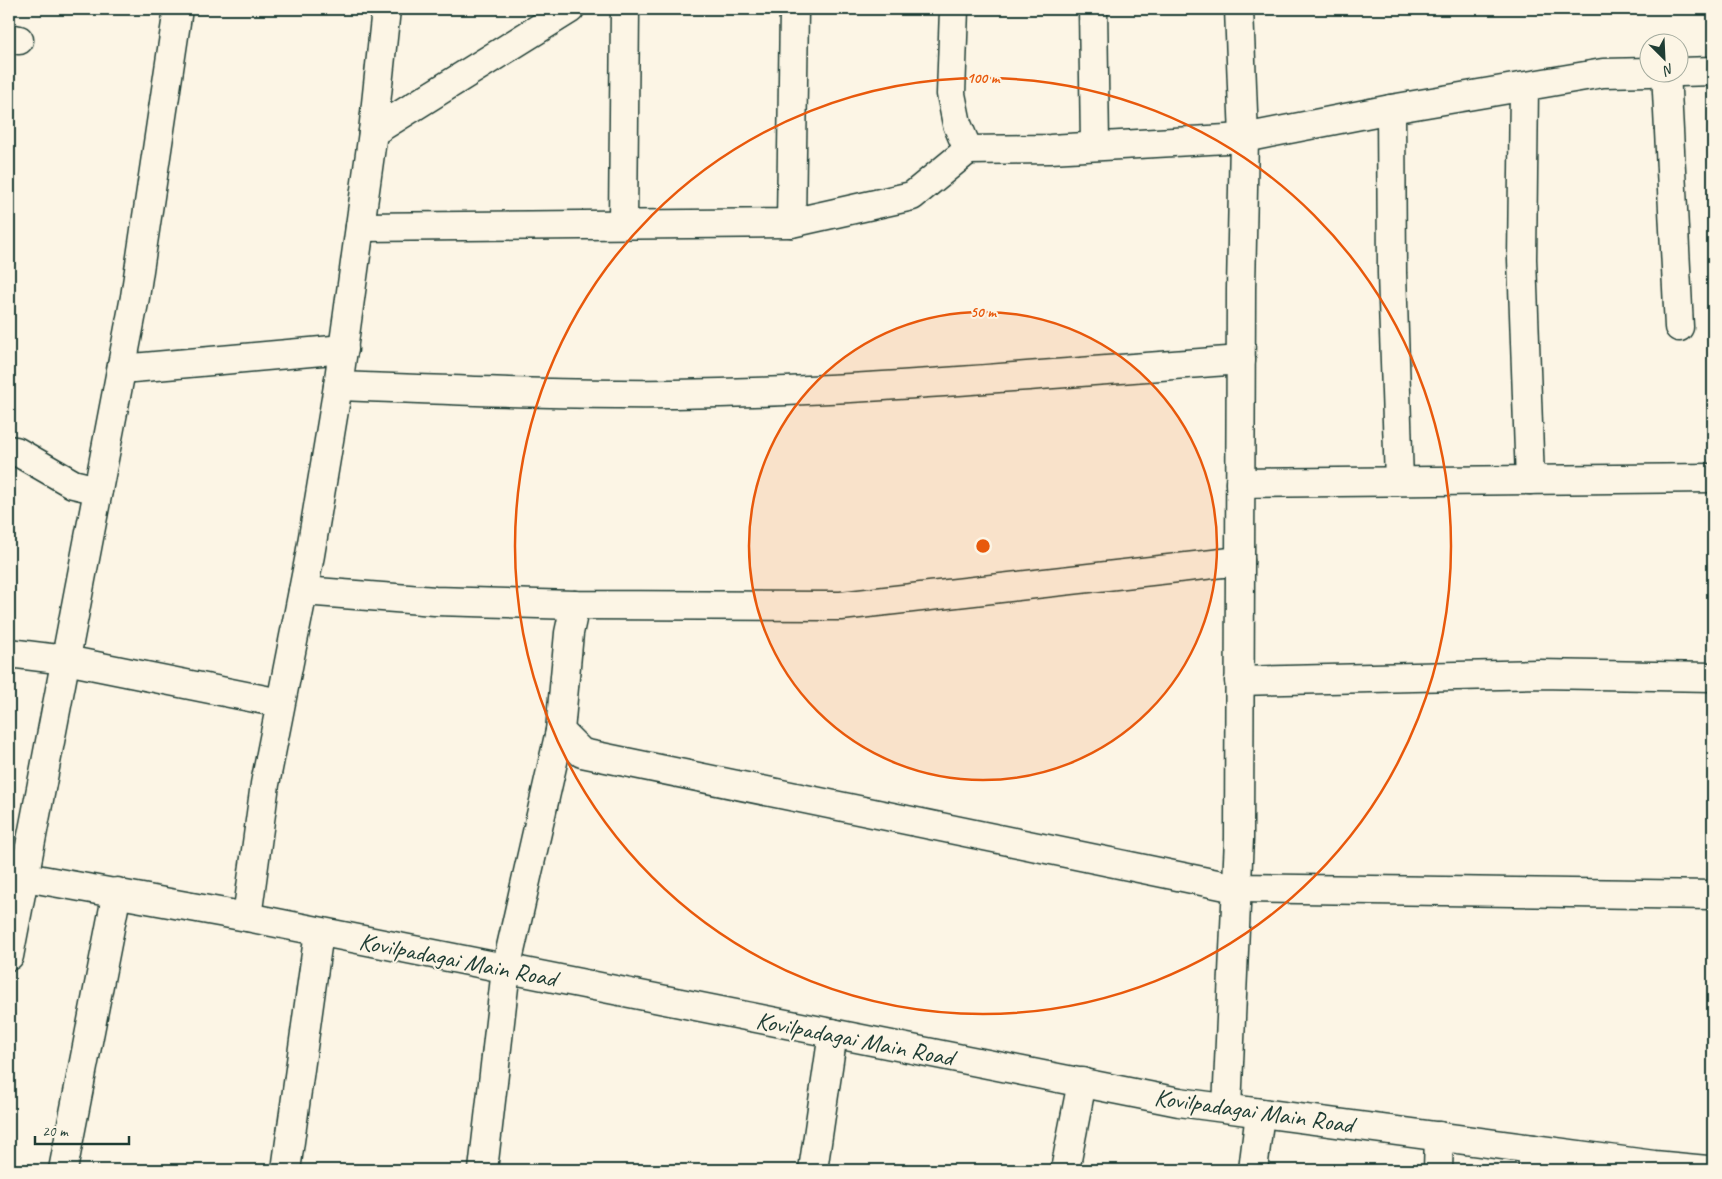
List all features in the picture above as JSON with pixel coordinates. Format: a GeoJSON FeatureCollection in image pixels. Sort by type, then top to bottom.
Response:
{"type":"FeatureCollection","features":[{"type":"Feature","properties":{"kind":"street"},"geometry":{"type":"LineString","coordinates":[[9,956],[17,874],[66,660],[135,297],[178,9]]}},
{"type":"Feature","properties":{"kind":"street"},"geometry":{"type":"LineString","coordinates":[[247,917],[265,784],[303,591],[344,349],[373,132],[386,9]]}},
{"type":"Feature","properties":{"kind":"street"},"geometry":{"type":"LineString","coordinates":[[623,223],[625,9]]}},
{"type":"Feature","properties":{"kind":"street"},"geometry":{"type":"LineString","coordinates":[[791,223],[794,9]]}},
{"type":"Feature","properties":{"kind":"street"},"geometry":{"type":"LineString","coordinates":[[954,9],[951,94],[957,124],[968,150]]}},
{"type":"Feature","properties":{"kind":"street"},"geometry":{"type":"LineString","coordinates":[[1094,9],[1095,144]]}},
{"type":"Feature","properties":{"kind":"street"},"geometry":{"type":"LineString","coordinates":[[1227,1108],[1239,838],[1240,482],[1244,138],[1243,9]]}},
{"type":"Feature","properties":{"kind":"street"},"geometry":{"type":"LineString","coordinates":[[373,132],[559,12]]}},
{"type":"Feature","properties":{"kind":"street"},"geometry":{"type":"LineString","coordinates":[[1690,72],[1713,71]]}},
{"type":"Feature","properties":{"kind":"street"},"geometry":{"type":"LineString","coordinates":[[360,227],[623,223],[791,223],[912,196],[968,150],[1050,149],[1095,144],[1244,138],[1391,109],[1603,73],[1640,72]]}},
{"type":"Feature","properties":{"kind":"street"},"geometry":{"type":"LineString","coordinates":[[1667,82],[1679,328]]}},
{"type":"Feature","properties":{"kind":"street"},"geometry":{"type":"LineString","coordinates":[[1524,87],[1522,259],[1530,480]]}},
{"type":"Feature","properties":{"kind":"street"},"geometry":{"type":"LineString","coordinates":[[1391,109],[1392,273],[1399,481]]}},
{"type":"Feature","properties":{"kind":"street"},"geometry":{"type":"LineString","coordinates":[[122,369],[344,349]]}},
{"type":"Feature","properties":{"kind":"street"},"geometry":{"type":"LineString","coordinates":[[338,386],[463,391],[674,394],[873,386],[1241,360]]}},
{"type":"Feature","properties":{"kind":"street"},"geometry":{"type":"LineString","coordinates":[[9,450],[16,451],[73,484],[98,490]]}},
{"type":"Feature","properties":{"kind":"street"},"geometry":{"type":"LineString","coordinates":[[1240,482],[1713,478]]}},
{"type":"Feature","properties":{"kind":"street"},"geometry":{"type":"LineString","coordinates":[[303,591],[435,601],[575,605],[841,606],[1240,561]]}},
{"type":"Feature","properties":{"kind":"street"},"geometry":{"type":"LineString","coordinates":[[483,1170],[506,969],[560,731],[569,633],[575,605]]}},
{"type":"Feature","properties":{"kind":"street"},"geometry":{"type":"LineString","coordinates":[[9,653],[66,660],[280,703]]}},
{"type":"Feature","properties":{"kind":"street"},"geometry":{"type":"LineString","coordinates":[[1239,681],[1538,674],[1713,677]]}},
{"type":"Feature","properties":{"kind":"street"},"geometry":{"type":"LineString","coordinates":[[560,731],[582,753],[1236,888],[1713,895]]}},
{"type":"Feature","properties":{"kind":"street","name":"Kovilpadagai Main Road"},"geometry":{"type":"LineString","coordinates":[[17,874],[247,917],[1179,1102],[1439,1136],[1533,1160],[1707,1170]]}},
{"type":"Feature","properties":{"kind":"street"},"geometry":{"type":"LineString","coordinates":[[63,1170],[117,892]]}},
{"type":"Feature","properties":{"kind":"street"},"geometry":{"type":"LineString","coordinates":[[286,1170],[319,932]]}},
{"type":"Feature","properties":{"kind":"street"},"geometry":{"type":"LineString","coordinates":[[813,1170],[833,1034]]}},
{"type":"Feature","properties":{"kind":"street"},"geometry":{"type":"LineString","coordinates":[[1065,1170],[1082,1082]]}},
{"type":"Feature","properties":{"kind":"street"},"geometry":{"type":"LineString","coordinates":[[1253,1170],[1260,1112]]}},
{"type":"Feature","properties":{"kind":"street"},"geometry":{"type":"LineString","coordinates":[[1438,1170],[1439,1136]]}}]}
